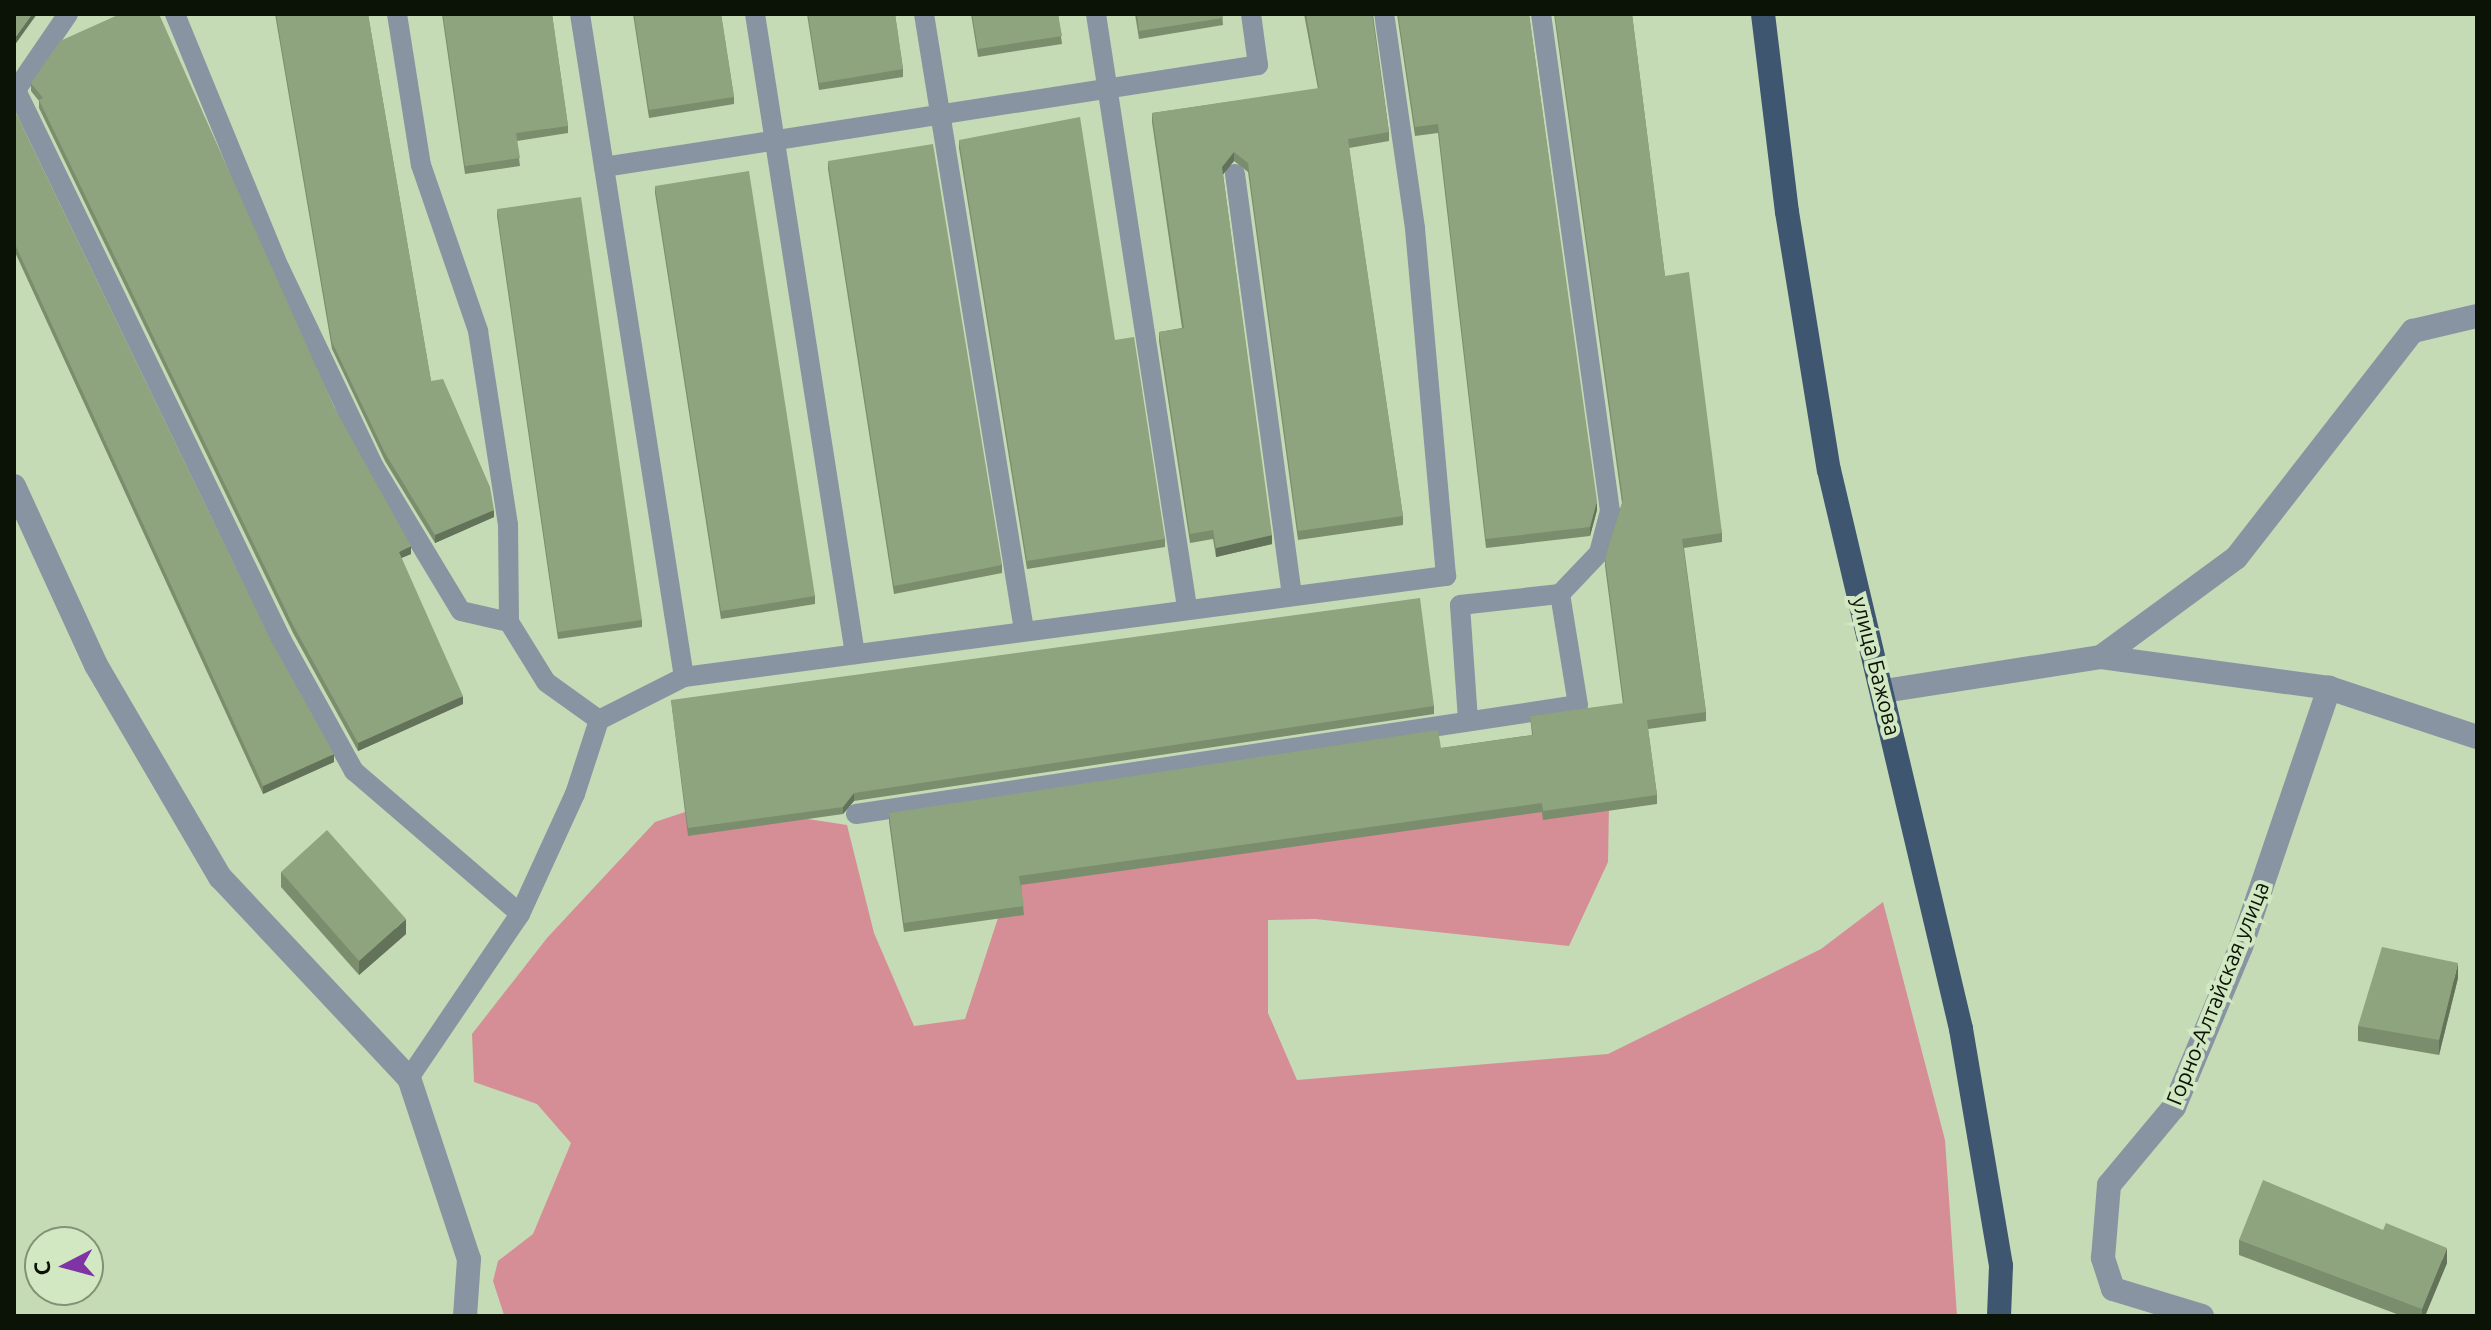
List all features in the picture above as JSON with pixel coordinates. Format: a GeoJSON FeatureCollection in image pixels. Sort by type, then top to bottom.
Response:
{"type":"FeatureCollection","features":[{"type":"Feature","properties":{"kind":"highway","name":"улица Бажова"},"geometry":{"type":"LineString","coordinates":[[1763,14],[1787,212],[1829,470],[1884,691],[1961,1029],[2001,1266],[1999,1316]]}},
{"type":"Feature","properties":{"kind":"street"},"geometry":{"type":"LineString","coordinates":[[2101,657],[2236,558],[2413,331],[2477,316]]}},
{"type":"Feature","properties":{"kind":"street"},"geometry":{"type":"LineString","coordinates":[[14,486],[96,665],[220,877],[409,1078],[469,1259],[465,1316]]}},
{"type":"Feature","properties":{"kind":"street"},"geometry":{"type":"LineString","coordinates":[[1884,691],[2101,657],[2329,688],[2477,737]]}},
{"type":"Feature","properties":{"kind":"street","name":"Горно-Алтайская улица"},"geometry":{"type":"LineString","coordinates":[[2202,1316],[2113,1289],[2103,1258],[2109,1185],[2174,1107],[2241,947],[2329,688]]}},
{"type":"Feature","properties":{"kind":"lane"},"geometry":{"type":"LineString","coordinates":[[68,14],[15,90],[281,639],[354,771],[520,914]]}},
{"type":"Feature","properties":{"kind":"lane"},"geometry":{"type":"LineString","coordinates":[[175,14],[279,267],[374,467],[461,611],[509,622]]}},
{"type":"Feature","properties":{"kind":"lane"},"geometry":{"type":"LineString","coordinates":[[397,14],[421,165],[478,331],[508,525],[509,622],[546,682],[599,720]]}},
{"type":"Feature","properties":{"kind":"lane"},"geometry":{"type":"LineString","coordinates":[[580,14],[684,677]]}},
{"type":"Feature","properties":{"kind":"lane"},"geometry":{"type":"LineString","coordinates":[[755,14],[855,654]]}},
{"type":"Feature","properties":{"kind":"lane"},"geometry":{"type":"LineString","coordinates":[[924,14],[1024,630]]}},
{"type":"Feature","properties":{"kind":"lane"},"geometry":{"type":"LineString","coordinates":[[1096,14],[1187,607]]}},
{"type":"Feature","properties":{"kind":"lane"},"geometry":{"type":"LineString","coordinates":[[604,167],[1258,65],[1251,14]]}},
{"type":"Feature","properties":{"kind":"lane"},"geometry":{"type":"LineString","coordinates":[[1384,14],[1415,228],[1446,576],[1460,605],[1468,720]]}},
{"type":"Feature","properties":{"kind":"lane"},"geometry":{"type":"LineString","coordinates":[[1460,605],[1560,594],[1599,553],[1610,511],[1541,14]]}},
{"type":"Feature","properties":{"kind":"lane"},"geometry":{"type":"LineString","coordinates":[[1235,174],[1292,593]]}},
{"type":"Feature","properties":{"kind":"lane"},"geometry":{"type":"LineString","coordinates":[[409,1078],[520,914],[575,794],[599,720],[684,677],[1292,593],[1446,576]]}},
{"type":"Feature","properties":{"kind":"lane"},"geometry":{"type":"LineString","coordinates":[[856,814],[1578,705],[1560,594]]}},
{"type":"Feature","properties":{"kind":"shaded area"},"geometry":{"type":"Polygon","coordinates":[[[709,804],[847,825],[874,933],[914,1026],[965,1019],[1013,872],[1483,812],[1609,806],[1608,862],[1569,946],[1315,919],[1268,920],[1268,1013],[1297,1080],[1608,1054],[1821,949],[1883,902],[1945,1140],[1957,1316],[504,1315],[493,1281],[498,1261],[533,1234],[571,1143],[537,1104],[474,1082],[472,1034],[547,938],[655,822],[709,804]]]}},
{"type":"Feature","properties":{"kind":"building"},"geometry":{"type":"Polygon","coordinates":[[[14,14],[32,14],[14,39],[14,14]]]}},
{"type":"Feature","properties":{"kind":"building"},"geometry":{"type":"Polygon","coordinates":[[[120,14],[159,14],[335,409],[411,546],[399,552],[463,696],[358,743],[293,625],[39,100],[43,98],[31,83],[60,41],[120,14]]]}},
{"type":"Feature","properties":{"kind":"building"},"geometry":{"type":"Polygon","coordinates":[[[276,14],[368,14],[431,381],[443,379],[490,487],[494,510],[435,535],[385,453],[332,342],[276,14]]]}},
{"type":"Feature","properties":{"kind":"building"},"geometry":{"type":"Polygon","coordinates":[[[443,14],[552,14],[568,126],[516,133],[520,158],[465,166],[443,14]]]}},
{"type":"Feature","properties":{"kind":"building"},"geometry":{"type":"Polygon","coordinates":[[[634,14],[721,14],[734,97],[649,110],[634,14]]]}},
{"type":"Feature","properties":{"kind":"building"},"geometry":{"type":"Polygon","coordinates":[[[808,14],[895,14],[903,69],[819,83],[808,14]]]}},
{"type":"Feature","properties":{"kind":"building"},"geometry":{"type":"Polygon","coordinates":[[[972,14],[1058,14],[1062,36],[978,49],[972,14]]]}},
{"type":"Feature","properties":{"kind":"building"},"geometry":{"type":"Polygon","coordinates":[[[1137,14],[1222,14],[1223,18],[1139,31],[1137,14]]]}},
{"type":"Feature","properties":{"kind":"building"},"geometry":{"type":"Polygon","coordinates":[[[1306,14],[1372,14],[1389,132],[1348,139],[1403,516],[1298,531],[1248,163],[1234,152],[1222,167],[1272,535],[1216,548],[1213,530],[1190,534],[1159,332],[1184,328],[1152,113],[1319,88],[1306,14]]]}},
{"type":"Feature","properties":{"kind":"building"},"geometry":{"type":"Polygon","coordinates":[[[1398,14],[1529,14],[1597,501],[1590,527],[1486,539],[1438,124],[1415,127],[1398,14]]]}},
{"type":"Feature","properties":{"kind":"building"},"geometry":{"type":"Polygon","coordinates":[[[1555,14],[1632,14],[1665,276],[1689,272],[1722,533],[1682,539],[1706,712],[1647,720],[1657,795],[1543,811],[1542,803],[1019,876],[1024,906],[904,923],[889,813],[1438,730],[1441,748],[1533,735],[1530,716],[1624,703],[1605,557],[1623,500],[1555,14]]]}},
{"type":"Feature","properties":{"kind":"building"},"geometry":{"type":"Polygon","coordinates":[[[15,111],[269,637],[334,754],[263,786],[14,242],[15,111]]]}},
{"type":"Feature","properties":{"kind":"building"},"geometry":{"type":"Polygon","coordinates":[[[1080,117],[1115,340],[1134,337],[1165,539],[1027,561],[959,140],[1080,117]]]}},
{"type":"Feature","properties":{"kind":"building"},"geometry":{"type":"Polygon","coordinates":[[[933,144],[1002,565],[894,586],[828,161],[933,144]]]}},
{"type":"Feature","properties":{"kind":"building"},"geometry":{"type":"Polygon","coordinates":[[[749,171],[815,596],[721,611],[655,186],[749,171]]]}},
{"type":"Feature","properties":{"kind":"building"},"geometry":{"type":"Polygon","coordinates":[[[581,197],[642,620],[558,632],[497,209],[581,197]]]}},
{"type":"Feature","properties":{"kind":"building"},"geometry":{"type":"Polygon","coordinates":[[[1420,598],[1434,706],[854,793],[843,807],[688,828],[671,700],[1420,598]]]}},
{"type":"Feature","properties":{"kind":"building"},"geometry":{"type":"Polygon","coordinates":[[[327,830],[406,919],[359,961],[281,872],[327,830]]]}},
{"type":"Feature","properties":{"kind":"building"},"geometry":{"type":"Polygon","coordinates":[[[2382,947],[2458,963],[2439,1040],[2358,1026],[2382,947]]]}},
{"type":"Feature","properties":{"kind":"building"},"geometry":{"type":"Polygon","coordinates":[[[2263,1180],[2383,1230],[2386,1223],[2447,1248],[2422,1309],[2239,1240],[2263,1180]]]}}]}
